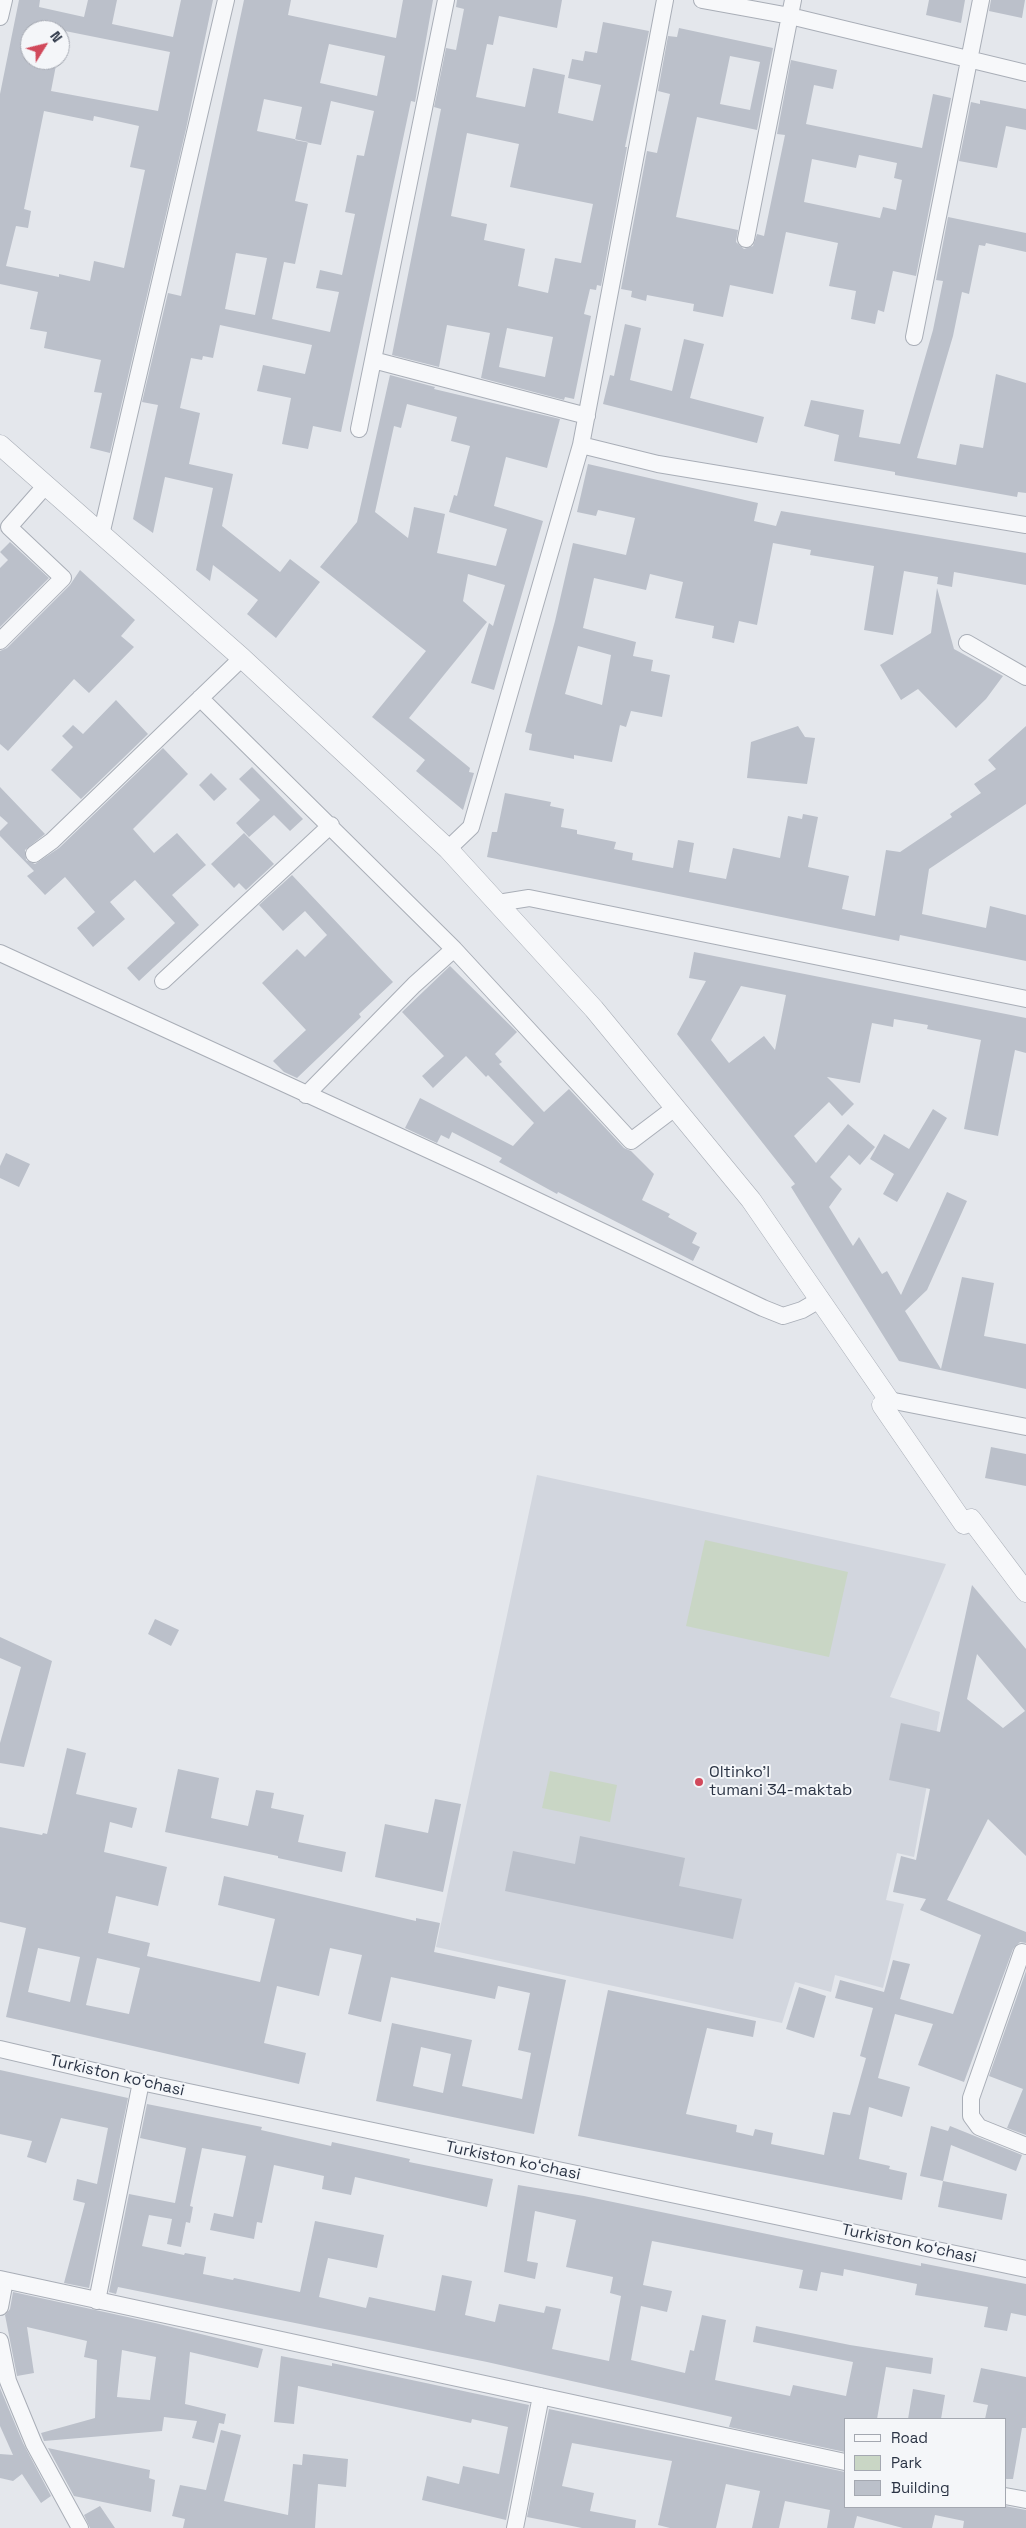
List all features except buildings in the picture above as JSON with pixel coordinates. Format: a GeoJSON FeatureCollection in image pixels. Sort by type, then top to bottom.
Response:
{"type":"FeatureCollection","features":[{"type":"Feature","properties":{"kind":"street"},"geometry":{"type":"LineString","coordinates":[[0,17],[4,0]]}},
{"type":"Feature","properties":{"kind":"street"},"geometry":{"type":"LineString","coordinates":[[101,534],[226,0]]}},
{"type":"Feature","properties":{"kind":"street"},"geometry":{"type":"LineString","coordinates":[[359,429],[446,0]]}},
{"type":"Feature","properties":{"kind":"street"},"geometry":{"type":"LineString","coordinates":[[448,849],[471,827],[581,445],[665,0]]}},
{"type":"Feature","properties":{"kind":"street"},"geometry":{"type":"LineString","coordinates":[[702,0],[791,8],[968,60],[1026,73]]}},
{"type":"Feature","properties":{"kind":"street"},"geometry":{"type":"LineString","coordinates":[[914,337],[981,0]]}},
{"type":"Feature","properties":{"kind":"street"},"geometry":{"type":"LineString","coordinates":[[746,239],[791,8]]}},
{"type":"Feature","properties":{"kind":"street"},"geometry":{"type":"LineString","coordinates":[[373,360],[587,416]]}},
{"type":"Feature","properties":{"kind":"street"},"geometry":{"type":"LineString","coordinates":[[0,445],[242,658],[448,849],[594,1009],[751,1200],[889,1400],[1026,1427]]}},
{"type":"Feature","properties":{"kind":"street"},"geometry":{"type":"LineString","coordinates":[[581,445],[658,464],[1026,525]]}},
{"type":"Feature","properties":{"kind":"street"},"geometry":{"type":"LineString","coordinates":[[0,641],[63,578],[5,523],[46,485]]}},
{"type":"Feature","properties":{"kind":"street"},"geometry":{"type":"LineString","coordinates":[[967,643],[1026,677]]}},
{"type":"Feature","properties":{"kind":"street"},"geometry":{"type":"LineString","coordinates":[[34,854],[52,840],[242,658]]}},
{"type":"Feature","properties":{"kind":"street"},"geometry":{"type":"LineString","coordinates":[[200,698],[331,825],[454,949],[631,1141],[676,1107]]}},
{"type":"Feature","properties":{"kind":"street"},"geometry":{"type":"LineString","coordinates":[[163,981],[331,825]]}},
{"type":"Feature","properties":{"kind":"street"},"geometry":{"type":"LineString","coordinates":[[498,903],[529,898],[1026,999]]}},
{"type":"Feature","properties":{"kind":"street"},"geometry":{"type":"LineString","coordinates":[[306,1095],[414,986],[454,949]]}},
{"type":"Feature","properties":{"kind":"street"},"geometry":{"type":"LineString","coordinates":[[0,953],[479,1173],[763,1308],[783,1316],[802,1310],[820,1299]]}},
{"type":"Feature","properties":{"kind":"street"},"geometry":{"type":"LineString","coordinates":[[889,1400],[882,1405],[964,1524],[971,1519],[1026,1592]]}},
{"type":"Feature","properties":{"kind":"street"},"geometry":{"type":"LineString","coordinates":[[1022,1952],[971,2098],[971,2116],[979,2127],[1026,2146]]}},
{"type":"Feature","properties":{"kind":"street","name":"Turkiston koʻchasi"},"geometry":{"type":"LineString","coordinates":[[0,2049],[141,2082],[1026,2269]]}},
{"type":"Feature","properties":{"kind":"street"},"geometry":{"type":"LineString","coordinates":[[97,2301],[141,2082]]}},
{"type":"Feature","properties":{"kind":"street"},"geometry":{"type":"LineString","coordinates":[[0,2307],[3,2279],[97,2301],[844,2462]]}},
{"type":"Feature","properties":{"kind":"street"},"geometry":{"type":"LineString","coordinates":[[0,2340],[8,2381],[34,2444],[80,2528]]}},
{"type":"Feature","properties":{"kind":"street"},"geometry":{"type":"LineString","coordinates":[[515,2528],[540,2396]]}},
{"type":"Feature","properties":{"kind":"street"},"geometry":{"type":"LineString","coordinates":[[1006,2496],[1026,2500]]}},
{"type":"Feature","properties":{"kind":"shaded area","name":"Oltinko'l tumani 34-maktab"},"geometry":{"type":"Polygon","coordinates":[[[537,1475],[946,1564],[890,1697],[940,1712],[914,1857],[897,1853],[886,1900],[904,1904],[883,1988],[835,1975],[831,1992],[795,1982],[782,2023],[436,1947],[537,1475]]]}},
{"type":"Feature","properties":{"kind":"green space"},"geometry":{"type":"Polygon","coordinates":[[[705,1540],[848,1572],[829,1657],[686,1626],[705,1540]]]}},
{"type":"Feature","properties":{"kind":"green space"},"geometry":{"type":"Polygon","coordinates":[[[550,1771],[617,1785],[610,1822],[542,1808],[550,1771]]]}},
{"type":"Feature","properties":{"kind":"place","name":"Oltinko'l tumani 34-maktab"},"geometry":{"type":"Point","coordinates":[699,1782]}}]}
